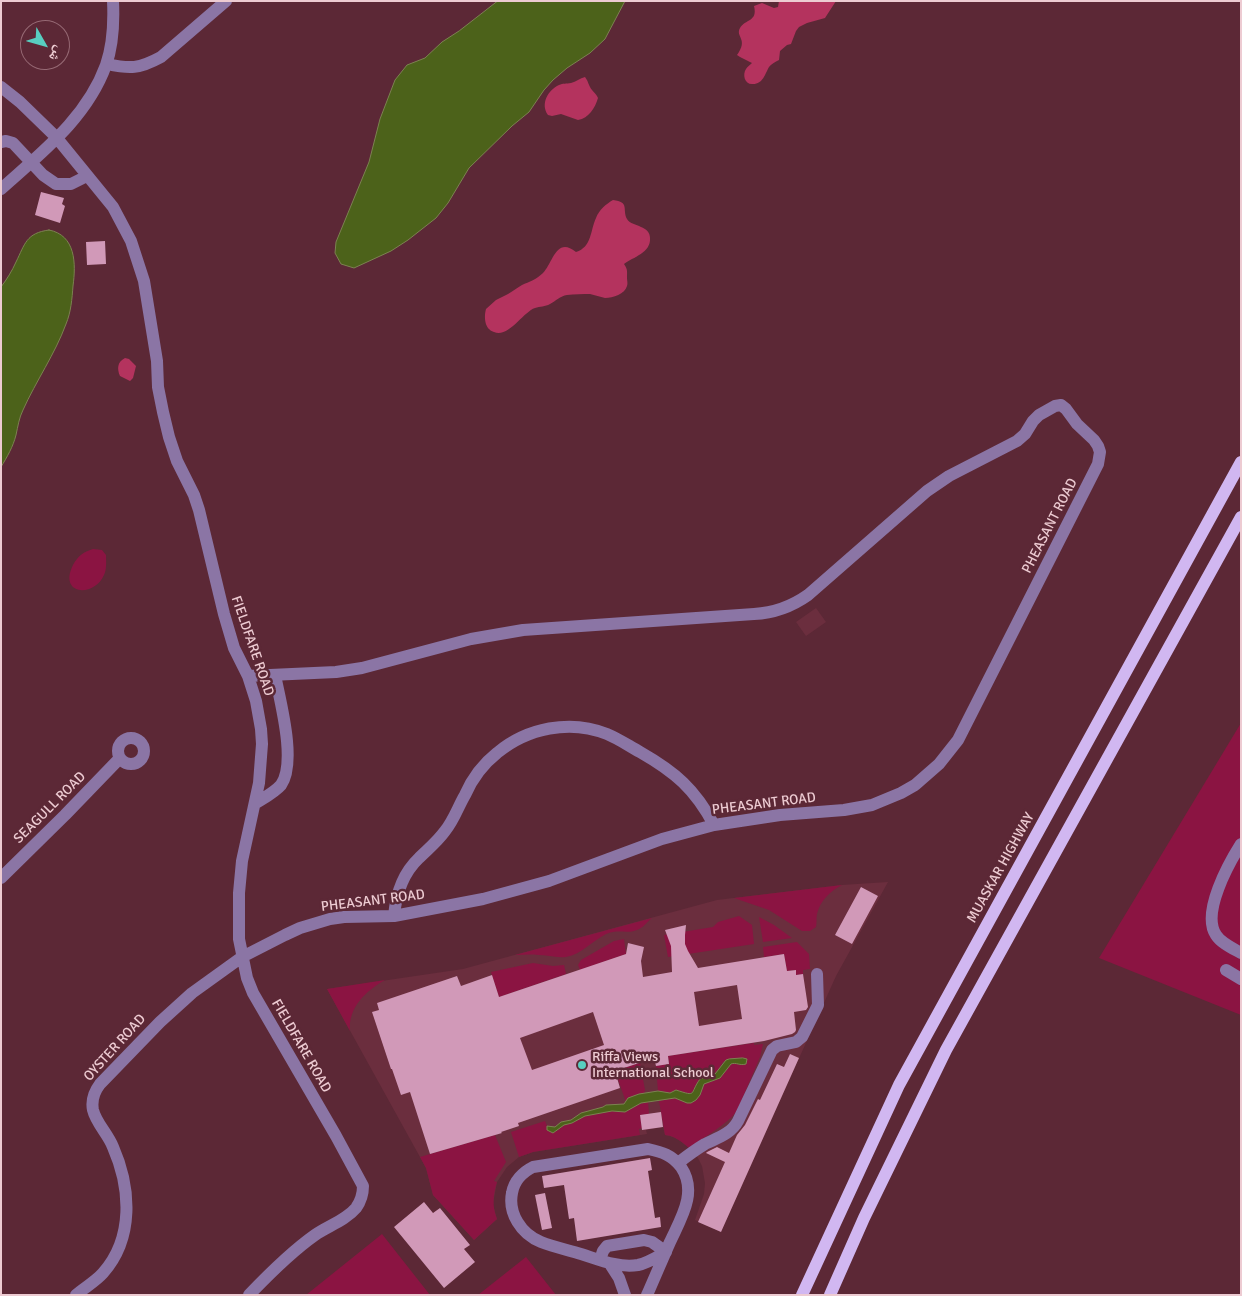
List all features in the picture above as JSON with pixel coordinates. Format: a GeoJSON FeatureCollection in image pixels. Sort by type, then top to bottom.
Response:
{"type":"FeatureCollection","features":[{"type":"Feature","properties":{"kind":"main road","name":"MUASKAR HIGHWAY"},"geometry":{"type":"LineString","coordinates":[[802,1295],[899,1085],[1241,462]]}},
{"type":"Feature","properties":{"kind":"main road"},"geometry":{"type":"LineString","coordinates":[[830,1295],[864,1218],[946,1050],[1241,517]]}},
{"type":"Feature","properties":{"kind":"street"},"geometry":{"type":"LineString","coordinates":[[1,189],[76,118],[96,89],[107,64],[113,34],[113,1]]}},
{"type":"Feature","properties":{"kind":"street"},"geometry":{"type":"LineString","coordinates":[[107,64],[123,68],[149,64],[160,57],[226,1]]}},
{"type":"Feature","properties":{"kind":"street","name":"FIELDFARE ROAD"},"geometry":{"type":"LineString","coordinates":[[1,87],[20,102],[56,138],[113,206],[131,241],[138,262],[144,281],[157,361],[158,387],[169,437],[177,461],[194,495],[199,510],[224,614],[234,648],[248,676],[259,715],[262,744],[260,783],[242,862],[239,893],[239,939],[242,957],[253,994],[363,1186],[360,1201],[348,1216],[314,1236],[269,1273],[249,1295]]}},
{"type":"Feature","properties":{"kind":"street"},"geometry":{"type":"LineString","coordinates":[[1,142],[13,143],[47,179],[56,184],[71,184],[87,176]]}},
{"type":"Feature","properties":{"kind":"street","name":"PHEASANT ROAD"},"geometry":{"type":"LineString","coordinates":[[242,957],[285,935],[316,923],[344,917],[394,916],[458,904],[549,881],[688,831],[780,815],[844,810],[872,805],[901,793],[939,764],[966,727],[1098,464],[1100,452],[1094,440],[1077,424],[1066,408],[1061,405],[1055,406],[1036,418],[1025,434],[1017,441],[950,476],[927,491],[808,595],[792,605],[774,612],[523,630],[471,638],[362,668],[345,671],[275,675]]}},
{"type":"Feature","properties":{"kind":"street"},"geometry":{"type":"LineString","coordinates":[[248,676],[275,675],[285,722],[287,744],[285,776],[279,786],[256,803]]}},
{"type":"Feature","properties":{"kind":"street"},"geometry":{"type":"LineString","coordinates":[[394,916],[397,896],[404,877],[414,863],[446,831],[470,784],[478,773],[487,762],[508,745],[519,738],[544,729],[570,726],[583,728],[606,733],[621,741],[661,764],[685,783],[714,825]]}},
{"type":"Feature","properties":{"kind":"street","name":"SEAGULL ROAD"},"geometry":{"type":"LineString","coordinates":[[1,878],[66,815],[120,758]]}},
{"type":"Feature","properties":{"kind":"street"},"geometry":{"type":"LineString","coordinates":[[1241,844],[1235,852],[1219,887],[1214,900],[1211,918],[1216,936],[1241,953]]}},
{"type":"Feature","properties":{"kind":"street","name":"OYSTER ROAD"},"geometry":{"type":"LineString","coordinates":[[76,1295],[95,1281],[108,1266],[119,1249],[124,1236],[126,1222],[125,1191],[118,1161],[93,1108],[96,1089],[175,1006],[242,957]]}},
{"type":"Feature","properties":{"kind":"street"},"geometry":{"type":"LineString","coordinates":[[1226,970],[1241,979]]}},
{"type":"Feature","properties":{"kind":"street"},"geometry":{"type":"LineString","coordinates":[[678,1163],[732,1129],[738,1121],[772,1050],[777,1046],[796,1042],[802,1037],[818,1005],[817,974]]}},
{"type":"Feature","properties":{"kind":"street"},"geometry":{"type":"LineString","coordinates":[[647,1295],[666,1252],[679,1222],[689,1194],[686,1174],[678,1163],[667,1154],[648,1149],[533,1167],[522,1174],[513,1188],[511,1197],[516,1219],[528,1234],[539,1241],[605,1262],[637,1265],[666,1252]]}},
{"type":"Feature","properties":{"kind":"street"},"geometry":{"type":"LineString","coordinates":[[625,1295],[619,1278],[605,1262],[602,1251],[607,1246],[644,1240],[652,1242],[666,1252]]}},
{"type":"Feature","properties":{"kind":"shaded area"},"geometry":{"type":"Polygon","coordinates":[[[498,1],[625,1],[605,39],[590,53],[553,80],[529,112],[469,168],[448,203],[436,218],[391,251],[354,268],[341,264],[335,253],[336,242],[369,162],[380,119],[395,80],[407,65],[425,58],[442,42],[498,1]]]}},
{"type":"Feature","properties":{"kind":"shaded area"},"geometry":{"type":"Polygon","coordinates":[[[779,1],[836,1],[825,18],[799,27],[791,44],[780,51],[779,60],[770,66],[759,82],[750,84],[746,81],[744,74],[746,68],[752,63],[737,55],[742,45],[739,34],[740,28],[753,18],[754,6],[762,3],[774,8],[778,7],[779,1]]]}},
{"type":"Feature","properties":{"kind":"shaded area"},"geometry":{"type":"Polygon","coordinates":[[[585,77],[598,98],[588,115],[578,120],[561,114],[548,115],[545,102],[552,90],[560,84],[573,82],[585,77]]]}},
{"type":"Feature","properties":{"kind":"shaded area"},"geometry":{"type":"Polygon","coordinates":[[[613,200],[622,202],[628,221],[646,230],[650,236],[650,243],[645,251],[624,264],[627,271],[626,289],[618,295],[608,298],[590,294],[573,294],[560,297],[548,305],[530,310],[505,331],[500,333],[494,332],[488,328],[485,319],[486,309],[496,300],[541,275],[559,249],[564,247],[576,252],[581,250],[590,238],[599,212],[613,200]]]}},
{"type":"Feature","properties":{"kind":"shaded area"},"geometry":{"type":"Polygon","coordinates":[[[49,230],[65,238],[72,252],[74,269],[70,310],[56,346],[22,413],[13,444],[1,467],[1,287],[27,240],[41,231],[49,230]]]}},
{"type":"Feature","properties":{"kind":"shaded area"},"geometry":{"type":"Polygon","coordinates":[[[125,358],[129,359],[136,366],[133,378],[130,381],[120,376],[118,371],[119,364],[125,358]]]}},
{"type":"Feature","properties":{"kind":"shaded area"},"geometry":{"type":"Polygon","coordinates":[[[93,549],[102,550],[106,555],[105,573],[93,587],[79,590],[70,582],[73,565],[81,555],[93,549]]]}},
{"type":"Feature","properties":{"kind":"shaded area"},"geometry":{"type":"Polygon","coordinates":[[[816,608],[826,622],[806,636],[796,622],[816,608]]]}},
{"type":"Feature","properties":{"kind":"shaded area"},"geometry":{"type":"Polygon","coordinates":[[[1241,723],[1241,1015],[1099,958],[1241,723]]]}},
{"type":"Feature","properties":{"kind":"shaded area","name":"Riffa Views International School"},"geometry":{"type":"Polygon","coordinates":[[[888,882],[836,976],[721,1232],[695,1220],[704,1194],[705,1183],[702,1166],[689,1148],[678,1139],[665,1135],[663,1127],[646,1130],[647,1134],[533,1152],[519,1157],[507,1167],[497,1182],[493,1205],[497,1219],[474,1240],[433,1195],[426,1168],[327,989],[463,969],[717,900],[842,885],[888,882]]]}},
{"type":"Feature","properties":{"kind":"shaded area"},"geometry":{"type":"Polygon","coordinates":[[[842,885],[833,890],[823,901],[818,909],[816,927],[810,931],[802,931],[769,910],[734,898],[842,885]]]}},
{"type":"Feature","properties":{"kind":"shaded area"},"geometry":{"type":"Polygon","coordinates":[[[739,916],[752,925],[754,944],[668,957],[664,935],[713,927],[718,922],[739,916]]]}},
{"type":"Feature","properties":{"kind":"shaded area"},"geometry":{"type":"Polygon","coordinates":[[[759,917],[774,925],[792,938],[763,942],[759,917]]]}},
{"type":"Feature","properties":{"kind":"shaded area"},"geometry":{"type":"Polygon","coordinates":[[[652,918],[639,929],[606,934],[577,953],[566,957],[515,955],[652,918]]]}},
{"type":"Feature","properties":{"kind":"shaded area"},"geometry":{"type":"Polygon","coordinates":[[[624,939],[626,954],[580,970],[578,965],[581,960],[614,941],[624,939]]]}},
{"type":"Feature","properties":{"kind":"shaded area"},"geometry":{"type":"Polygon","coordinates":[[[797,942],[809,954],[810,969],[803,970],[803,974],[796,975],[795,970],[787,971],[784,954],[764,957],[763,947],[797,942]]]}},
{"type":"Feature","properties":{"kind":"shaded area"},"geometry":{"type":"Polygon","coordinates":[[[533,963],[553,966],[564,965],[566,974],[499,997],[491,972],[533,963]]]}},
{"type":"Feature","properties":{"kind":"shaded area"},"geometry":{"type":"Polygon","coordinates":[[[385,980],[371,989],[355,1007],[350,1022],[350,1031],[327,989],[385,980]]]}},
{"type":"Feature","properties":{"kind":"shaded area"},"geometry":{"type":"Polygon","coordinates":[[[754,1043],[754,1045],[763,1044],[760,1057],[737,1111],[721,1126],[689,1148],[675,1138],[665,1135],[659,1101],[675,1098],[687,1103],[700,1096],[704,1084],[720,1078],[731,1064],[736,1063],[739,1065],[743,1058],[723,1062],[716,1072],[700,1079],[694,1090],[687,1094],[679,1091],[670,1093],[658,1091],[656,1066],[669,1064],[668,1056],[754,1043]]]}},
{"type":"Feature","properties":{"kind":"shaded area"},"geometry":{"type":"Polygon","coordinates":[[[747,1059],[746,1064],[731,1064],[720,1078],[704,1084],[700,1095],[691,1103],[675,1098],[641,1103],[625,1112],[612,1111],[585,1116],[564,1125],[553,1133],[547,1130],[547,1126],[555,1127],[561,1122],[571,1120],[581,1113],[606,1105],[624,1104],[628,1098],[639,1094],[658,1091],[670,1093],[676,1090],[690,1094],[700,1079],[715,1074],[726,1060],[747,1059]]]}},
{"type":"Feature","properties":{"kind":"shaded area"},"geometry":{"type":"Polygon","coordinates":[[[640,1063],[644,1093],[631,1097],[626,1102],[615,1071],[640,1063]]]}},
{"type":"Feature","properties":{"kind":"shaded area"},"geometry":{"type":"Polygon","coordinates":[[[648,1102],[649,1114],[640,1115],[642,1128],[639,1129],[640,1135],[533,1152],[519,1157],[511,1132],[545,1121],[546,1128],[557,1131],[564,1125],[585,1116],[612,1111],[625,1112],[636,1105],[648,1102]]]}},
{"type":"Feature","properties":{"kind":"shaded area"},"geometry":{"type":"Polygon","coordinates":[[[495,1135],[506,1162],[494,1181],[497,1182],[494,1210],[497,1219],[474,1240],[433,1195],[426,1168],[420,1157],[495,1135]]]}},
{"type":"Feature","properties":{"kind":"shaded area"},"geometry":{"type":"Polygon","coordinates":[[[382,1234],[430,1295],[306,1295],[382,1234]]]}},
{"type":"Feature","properties":{"kind":"shaded area"},"geometry":{"type":"Polygon","coordinates":[[[526,1257],[556,1295],[478,1295],[526,1257]]]}},
{"type":"Feature","properties":{"kind":"building"},"geometry":{"type":"Polygon","coordinates":[[[41,192],[64,198],[62,204],[65,206],[60,223],[35,215],[41,192]]]}},
{"type":"Feature","properties":{"kind":"building"},"geometry":{"type":"Polygon","coordinates":[[[105,241],[106,264],[87,265],[86,242],[105,241]]]}},
{"type":"Feature","properties":{"kind":"building"},"geometry":{"type":"Polygon","coordinates":[[[861,887],[878,896],[852,944],[835,935],[861,887]]]}},
{"type":"Feature","properties":{"kind":"building"},"geometry":{"type":"Polygon","coordinates":[[[686,925],[685,944],[698,968],[784,954],[787,971],[796,970],[796,975],[803,974],[808,1007],[806,1010],[794,1012],[795,1032],[764,1041],[668,1056],[669,1064],[656,1066],[654,1058],[615,1071],[620,1088],[518,1123],[519,1126],[502,1133],[430,1154],[410,1092],[401,1095],[391,1069],[372,1012],[379,1010],[377,1003],[457,976],[461,986],[492,975],[499,997],[626,954],[628,943],[644,947],[641,961],[643,977],[672,972],[671,946],[665,930],[686,925]],[[737,985],[694,992],[699,1026],[742,1019],[737,985]],[[593,1012],[520,1038],[532,1070],[604,1045],[593,1012]]]}},
{"type":"Feature","properties":{"kind":"building"},"geometry":{"type":"Polygon","coordinates":[[[790,1054],[799,1058],[721,1232],[698,1222],[725,1162],[706,1153],[717,1147],[729,1153],[758,1099],[760,1100],[777,1064],[784,1067],[790,1054]]]}},
{"type":"Feature","properties":{"kind":"building"},"geometry":{"type":"Polygon","coordinates":[[[661,1112],[663,1127],[642,1130],[640,1115],[661,1112]]]}},
{"type":"Feature","properties":{"kind":"building"},"geometry":{"type":"Polygon","coordinates":[[[650,1158],[652,1170],[648,1171],[655,1218],[660,1217],[661,1227],[577,1241],[574,1218],[569,1219],[564,1185],[544,1188],[542,1176],[650,1158]]]}},
{"type":"Feature","properties":{"kind":"building"},"geometry":{"type":"Polygon","coordinates":[[[545,1193],[552,1228],[542,1230],[535,1195],[545,1193]]]}},
{"type":"Feature","properties":{"kind":"building"},"geometry":{"type":"Polygon","coordinates":[[[424,1202],[433,1213],[440,1208],[470,1245],[464,1249],[475,1262],[444,1288],[394,1227],[424,1202]]]}},
{"type":"Feature","properties":{"kind":"place","name":"Riffa Views International School"},"geometry":{"type":"Point","coordinates":[582,1065]}}]}
